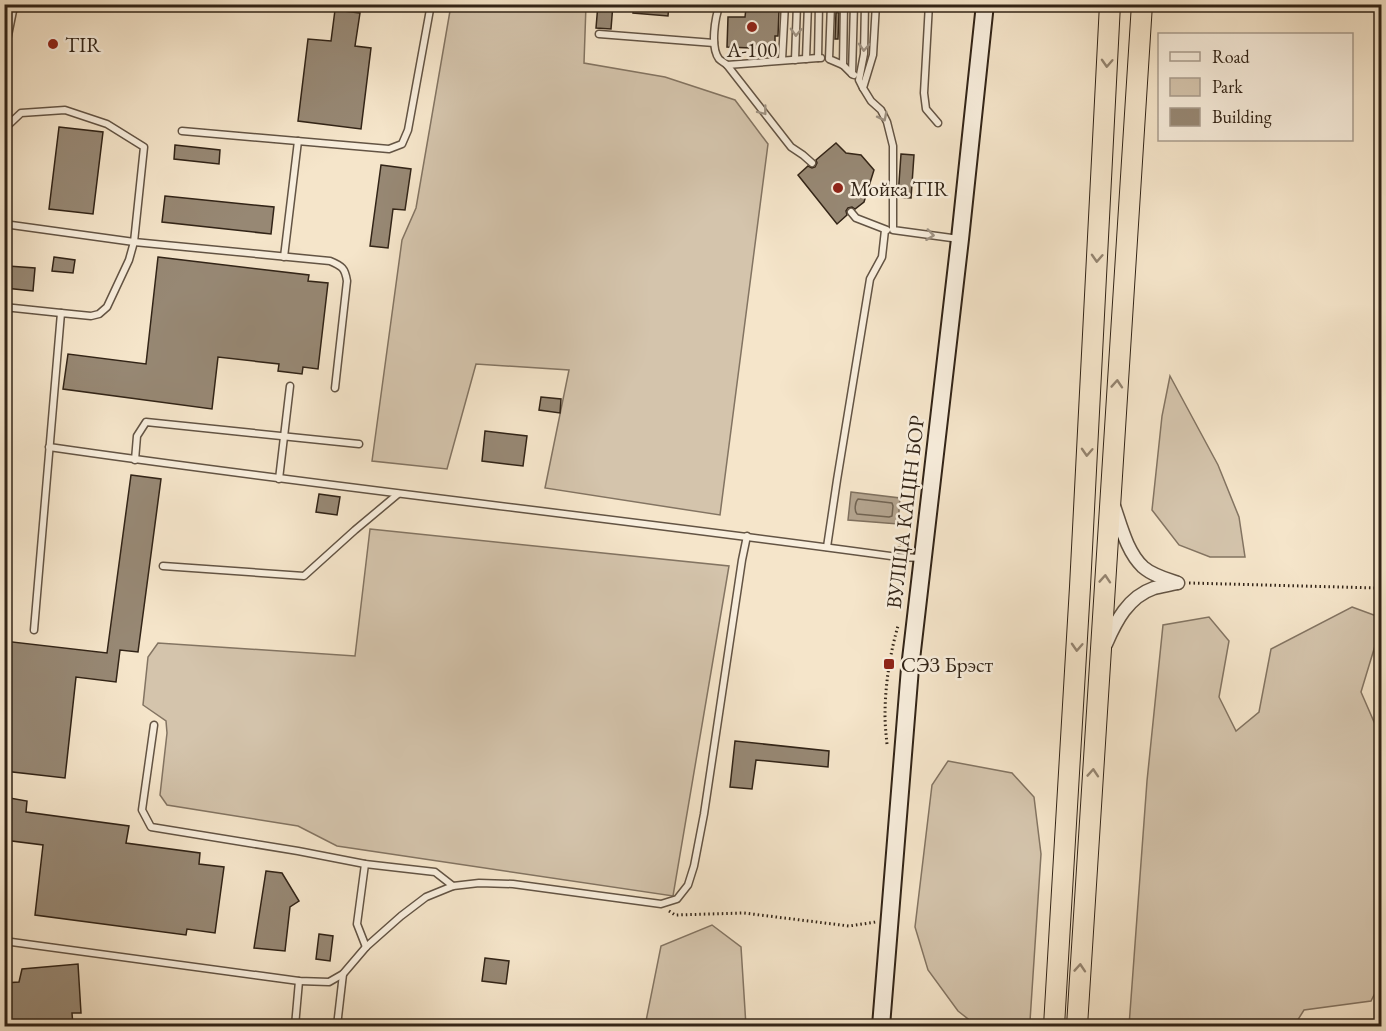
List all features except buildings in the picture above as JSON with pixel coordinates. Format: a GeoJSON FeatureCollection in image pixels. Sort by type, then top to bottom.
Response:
{"type":"FeatureCollection","features":[{"type":"Feature","properties":{"kind":"highway"},"geometry":{"type":"LineString","coordinates":[[1054,1026],[1080,587],[1110,4]]}},
{"type":"Feature","properties":{"kind":"highway"},"geometry":{"type":"LineString","coordinates":[[1077,1026],[1142,4]]}},
{"type":"Feature","properties":{"kind":"main road","name":"ВУЛІЦА КАЦІН БОР"},"geometry":{"type":"LineString","coordinates":[[881,1026],[910,668],[985,4]]}},
{"type":"Feature","properties":{"kind":"street"},"geometry":{"type":"LineString","coordinates":[[1110,492],[1130,549],[1143,566],[1156,575],[1178,583]]}},
{"type":"Feature","properties":{"kind":"street"},"geometry":{"type":"LineString","coordinates":[[1100,659],[1116,623],[1127,606],[1140,595],[1154,588],[1178,583]]}},
{"type":"Feature","properties":{"kind":"lane"},"geometry":{"type":"LineString","coordinates":[[4,55],[14,6],[19,4]]}},
{"type":"Feature","properties":{"kind":"lane"},"geometry":{"type":"LineString","coordinates":[[182,131],[389,149],[402,144],[408,130],[431,4]]}},
{"type":"Feature","properties":{"kind":"lane"},"geometry":{"type":"LineString","coordinates":[[720,4],[714,43],[718,58],[727,65],[791,147],[804,154],[812,163]]}},
{"type":"Feature","properties":{"kind":"lane"},"geometry":{"type":"LineString","coordinates":[[782,60],[785,4]]}},
{"type":"Feature","properties":{"kind":"lane"},"geometry":{"type":"LineString","coordinates":[[795,60],[796,4]]}},
{"type":"Feature","properties":{"kind":"lane"},"geometry":{"type":"LineString","coordinates":[[806,59],[808,4]]}},
{"type":"Feature","properties":{"kind":"lane"},"geometry":{"type":"LineString","coordinates":[[818,58],[819,4]]}},
{"type":"Feature","properties":{"kind":"lane"},"geometry":{"type":"LineString","coordinates":[[829,59],[831,4]]}},
{"type":"Feature","properties":{"kind":"lane"},"geometry":{"type":"LineString","coordinates":[[843,65],[844,4]]}},
{"type":"Feature","properties":{"kind":"lane"},"geometry":{"type":"LineString","coordinates":[[852,74],[854,4]]}},
{"type":"Feature","properties":{"kind":"lane"},"geometry":{"type":"LineString","coordinates":[[859,81],[864,54],[865,4]]}},
{"type":"Feature","properties":{"kind":"lane"},"geometry":{"type":"LineString","coordinates":[[863,88],[873,55],[876,4]]}},
{"type":"Feature","properties":{"kind":"lane"},"geometry":{"type":"LineString","coordinates":[[929,4],[924,93],[926,109],[938,123]]}},
{"type":"Feature","properties":{"kind":"lane"},"geometry":{"type":"LineString","coordinates":[[599,34],[714,43]]}},
{"type":"Feature","properties":{"kind":"lane"},"geometry":{"type":"LineString","coordinates":[[727,65],[818,58],[829,59],[843,65],[859,81],[871,101],[881,110],[887,122],[892,146],[893,230]]}},
{"type":"Feature","properties":{"kind":"lane"},"geometry":{"type":"LineString","coordinates":[[4,129],[21,113],[65,110],[107,124],[144,147],[134,242],[129,260],[107,307],[99,314],[91,316],[4,308]]}},
{"type":"Feature","properties":{"kind":"lane"},"geometry":{"type":"LineString","coordinates":[[284,257],[298,141]]}},
{"type":"Feature","properties":{"kind":"lane"},"geometry":{"type":"LineString","coordinates":[[851,212],[856,218],[885,230],[960,239]]}},
{"type":"Feature","properties":{"kind":"lane"},"geometry":{"type":"LineString","coordinates":[[4,224],[134,242],[330,261],[340,265],[346,273],[347,281],[335,388]]}},
{"type":"Feature","properties":{"kind":"lane"},"geometry":{"type":"LineString","coordinates":[[827,547],[870,279],[882,257],[885,230]]}},
{"type":"Feature","properties":{"kind":"lane"},"geometry":{"type":"LineString","coordinates":[[34,630],[61,313]]}},
{"type":"Feature","properties":{"kind":"lane"},"geometry":{"type":"LineString","coordinates":[[279,479],[290,386]]}},
{"type":"Feature","properties":{"kind":"lane"},"geometry":{"type":"LineString","coordinates":[[135,459],[137,436],[146,422],[359,444]]}},
{"type":"Feature","properties":{"kind":"lane"},"geometry":{"type":"LineString","coordinates":[[50,447],[279,479],[747,536],[898,557],[922,558]]}},
{"type":"Feature","properties":{"kind":"lane"},"geometry":{"type":"LineString","coordinates":[[163,566],[304,576],[398,494]]}},
{"type":"Feature","properties":{"kind":"lane"},"geometry":{"type":"LineString","coordinates":[[4,941],[299,981],[329,982],[343,974],[366,947],[401,916],[426,897],[453,886],[479,883],[513,884],[661,904],[677,899],[688,885],[694,866],[747,536]]}},
{"type":"Feature","properties":{"kind":"lane"},"geometry":{"type":"LineString","coordinates":[[154,725],[142,810],[151,826],[365,864],[435,872],[453,886]]}},
{"type":"Feature","properties":{"kind":"lane"},"geometry":{"type":"LineString","coordinates":[[365,864],[357,924],[366,947]]}},
{"type":"Feature","properties":{"kind":"lane"},"geometry":{"type":"LineString","coordinates":[[337,1026],[343,974]]}},
{"type":"Feature","properties":{"kind":"lane"},"geometry":{"type":"LineString","coordinates":[[294,1026],[299,981]]}},
{"type":"Feature","properties":{"kind":"path"},"geometry":{"type":"LineString","coordinates":[[1178,583],[1377,588],[1382,590]]}},
{"type":"Feature","properties":{"kind":"path"},"geometry":{"type":"LineString","coordinates":[[661,904],[675,915],[744,913],[849,926],[876,922]]}},
{"type":"Feature","properties":{"kind":"green space"},"geometry":{"type":"Polygon","coordinates":[[[451,5],[586,5],[584,63],[665,77],[735,100],[768,144],[720,515],[545,488],[569,370],[476,364],[447,469],[372,461],[402,240],[416,208],[451,5]]]}},
{"type":"Feature","properties":{"kind":"green space"},"geometry":{"type":"Polygon","coordinates":[[[1170,376],[1218,465],[1239,517],[1245,557],[1210,557],[1179,545],[1152,510],[1162,416],[1170,376]]]}},
{"type":"Feature","properties":{"kind":"green space"},"geometry":{"type":"Polygon","coordinates":[[[370,529],[729,566],[673,896],[337,846],[298,826],[167,805],[160,795],[167,733],[166,721],[143,705],[148,657],[158,643],[355,656],[370,529]]]}},
{"type":"Feature","properties":{"kind":"green space"},"geometry":{"type":"Polygon","coordinates":[[[1352,607],[1382,618],[1361,692],[1381,738],[1382,979],[1371,1001],[1304,1010],[1294,1026],[1129,1026],[1147,781],[1163,625],[1209,617],[1229,641],[1219,697],[1236,731],[1259,712],[1271,649],[1352,607]]]}},
{"type":"Feature","properties":{"kind":"green space"},"geometry":{"type":"Polygon","coordinates":[[[948,761],[1012,773],[1034,797],[1041,854],[1030,1021],[1025,1026],[977,1026],[958,1011],[928,970],[915,927],[932,785],[948,761]]]}},
{"type":"Feature","properties":{"kind":"green space"},"geometry":{"type":"Polygon","coordinates":[[[712,925],[741,947],[746,1026],[645,1026],[661,946],[712,925]]]}},
{"type":"Feature","properties":{"kind":"water"},"geometry":{"type":"Polygon","coordinates":[[[851,492],[900,498],[898,524],[848,520],[851,492]]]}},
{"type":"Feature","properties":{"kind":"place","name":"А-100"},"geometry":{"type":"Point","coordinates":[752,27]}},
{"type":"Feature","properties":{"kind":"place","name":"TIR"},"geometry":{"type":"Point","coordinates":[53,44]}},
{"type":"Feature","properties":{"kind":"place","name":"Мойка TIR"},"geometry":{"type":"Point","coordinates":[838,188]}},
{"type":"Feature","properties":{"kind":"place","name":"СЭЗ Брэст"},"geometry":{"type":"Point","coordinates":[889,664]}}]}
